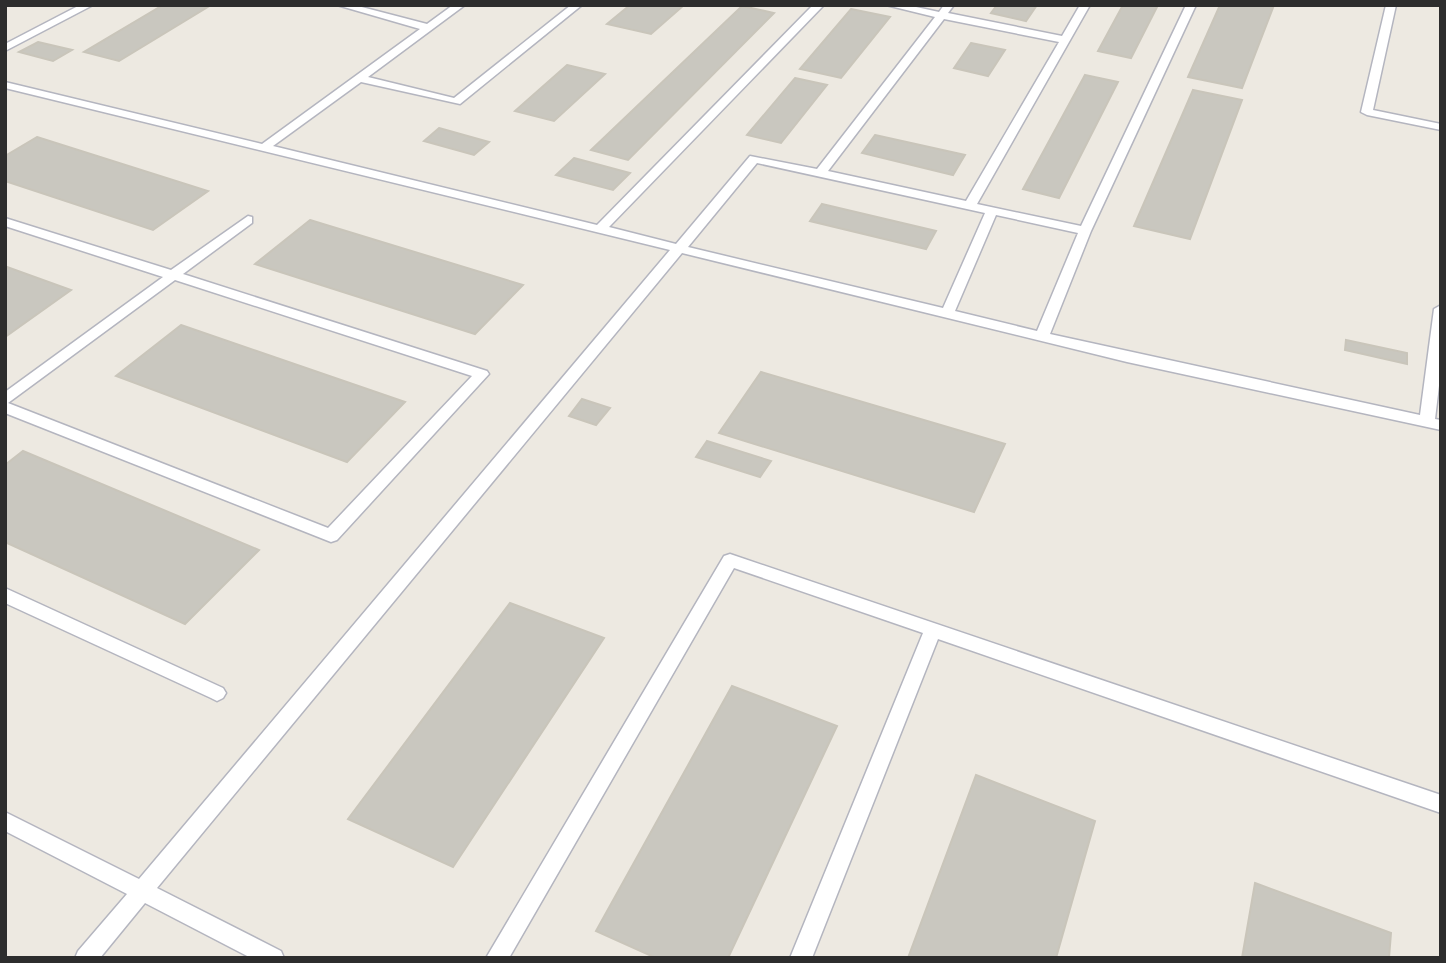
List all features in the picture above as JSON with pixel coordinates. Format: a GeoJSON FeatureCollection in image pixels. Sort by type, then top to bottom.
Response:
{"type":"FeatureCollection","features":[{"type":"Feature","properties":{"kind":"lane"},"geometry":{"type":"LineString","coordinates":[[5,48],[88,5]]}},
{"type":"Feature","properties":{"kind":"lane"},"geometry":{"type":"LineString","coordinates":[[342,5],[428,28]]}},
{"type":"Feature","properties":{"kind":"lane"},"geometry":{"type":"LineString","coordinates":[[263,148],[460,5]]}},
{"type":"Feature","properties":{"kind":"lane"},"geometry":{"type":"LineString","coordinates":[[360,78],[456,102],[576,5]]}},
{"type":"Feature","properties":{"kind":"lane"},"geometry":{"type":"LineString","coordinates":[[598,230],[819,5]]}},
{"type":"Feature","properties":{"kind":"lane"},"geometry":{"type":"LineString","coordinates":[[891,5],[1065,40]]}},
{"type":"Feature","properties":{"kind":"lane"},"geometry":{"type":"LineString","coordinates":[[821,172],[949,5]]}},
{"type":"Feature","properties":{"kind":"lane"},"geometry":{"type":"LineString","coordinates":[[971,204],[1085,5]]}},
{"type":"Feature","properties":{"kind":"lane"},"geometry":{"type":"LineString","coordinates":[[1042,336],[1085,231],[1191,5]]}},
{"type":"Feature","properties":{"kind":"lane"},"geometry":{"type":"LineString","coordinates":[[1391,5],[1367,112],[1441,127]]}},
{"type":"Feature","properties":{"kind":"lane"},"geometry":{"type":"LineString","coordinates":[[5,85],[947,314],[1434,423],[1441,309]]}},
{"type":"Feature","properties":{"kind":"lane"},"geometry":{"type":"LineString","coordinates":[[86,958],[676,249],[754,159],[971,204],[1085,231]]}},
{"type":"Feature","properties":{"kind":"lane"},"geometry":{"type":"LineString","coordinates":[[947,314],[993,209]]}},
{"type":"Feature","properties":{"kind":"lane"},"geometry":{"type":"LineString","coordinates":[[5,400],[248,220]]}},
{"type":"Feature","properties":{"kind":"lane"},"geometry":{"type":"LineString","coordinates":[[5,236],[12,224],[482,374],[331,536],[5,407]]}},
{"type":"Feature","properties":{"kind":"lane"},"geometry":{"type":"LineString","coordinates":[[497,958],[730,560],[1441,804]]}},
{"type":"Feature","properties":{"kind":"lane"},"geometry":{"type":"LineString","coordinates":[[5,595],[217,693]]}},
{"type":"Feature","properties":{"kind":"lane"},"geometry":{"type":"LineString","coordinates":[[801,958],[933,629]]}},
{"type":"Feature","properties":{"kind":"lane"},"geometry":{"type":"LineString","coordinates":[[5,821],[273,958]]}},
{"type":"Feature","properties":{"kind":"building"},"geometry":{"type":"Polygon","coordinates":[[[163,5],[211,5],[119,61],[84,52],[163,5]]]}},
{"type":"Feature","properties":{"kind":"building"},"geometry":{"type":"Polygon","coordinates":[[[630,5],[684,5],[651,34],[607,24],[630,5]]]}},
{"type":"Feature","properties":{"kind":"building"},"geometry":{"type":"Polygon","coordinates":[[[997,5],[1037,5],[1026,21],[991,13],[997,5]]]}},
{"type":"Feature","properties":{"kind":"building"},"geometry":{"type":"Polygon","coordinates":[[[1123,5],[1158,5],[1131,58],[1098,51],[1123,5]]]}},
{"type":"Feature","properties":{"kind":"building"},"geometry":{"type":"Polygon","coordinates":[[[1220,5],[1274,5],[1242,88],[1188,77],[1220,5]]]}},
{"type":"Feature","properties":{"kind":"building"},"geometry":{"type":"Polygon","coordinates":[[[742,6],[774,13],[628,160],[591,150],[742,6]]]}},
{"type":"Feature","properties":{"kind":"building"},"geometry":{"type":"Polygon","coordinates":[[[851,9],[890,17],[841,78],[800,69],[851,9]]]}},
{"type":"Feature","properties":{"kind":"building"},"geometry":{"type":"Polygon","coordinates":[[[38,42],[72,50],[53,61],[19,52],[38,42]]]}},
{"type":"Feature","properties":{"kind":"building"},"geometry":{"type":"Polygon","coordinates":[[[971,43],[1005,50],[988,76],[954,68],[971,43]]]}},
{"type":"Feature","properties":{"kind":"building"},"geometry":{"type":"Polygon","coordinates":[[[567,65],[605,74],[554,121],[515,111],[567,65]]]}},
{"type":"Feature","properties":{"kind":"building"},"geometry":{"type":"Polygon","coordinates":[[[1085,75],[1118,82],[1059,198],[1023,189],[1085,75]]]}},
{"type":"Feature","properties":{"kind":"building"},"geometry":{"type":"Polygon","coordinates":[[[795,78],[827,85],[781,143],[747,135],[795,78]]]}},
{"type":"Feature","properties":{"kind":"building"},"geometry":{"type":"Polygon","coordinates":[[[1193,90],[1242,100],[1190,239],[1134,226],[1193,90]]]}},
{"type":"Feature","properties":{"kind":"building"},"geometry":{"type":"Polygon","coordinates":[[[439,128],[489,142],[474,155],[424,141],[439,128]]]}},
{"type":"Feature","properties":{"kind":"building"},"geometry":{"type":"Polygon","coordinates":[[[875,135],[965,155],[953,175],[862,153],[875,135]]]}},
{"type":"Feature","properties":{"kind":"building"},"geometry":{"type":"Polygon","coordinates":[[[37,137],[208,191],[153,230],[5,181],[5,156],[37,137]]]}},
{"type":"Feature","properties":{"kind":"building"},"geometry":{"type":"Polygon","coordinates":[[[574,158],[630,173],[613,190],[556,175],[574,158]]]}},
{"type":"Feature","properties":{"kind":"building"},"geometry":{"type":"Polygon","coordinates":[[[822,204],[936,231],[926,249],[810,221],[822,204]]]}},
{"type":"Feature","properties":{"kind":"building"},"geometry":{"type":"Polygon","coordinates":[[[310,220],[523,285],[475,334],[255,264],[310,220]]]}},
{"type":"Feature","properties":{"kind":"building"},"geometry":{"type":"Polygon","coordinates":[[[7,267],[71,290],[5,337],[5,269],[7,267]]]}},
{"type":"Feature","properties":{"kind":"building"},"geometry":{"type":"Polygon","coordinates":[[[181,325],[405,402],[347,462],[116,376],[181,325]]]}},
{"type":"Feature","properties":{"kind":"building"},"geometry":{"type":"Polygon","coordinates":[[[1346,340],[1407,353],[1407,364],[1345,350],[1346,340]]]}},
{"type":"Feature","properties":{"kind":"building"},"geometry":{"type":"Polygon","coordinates":[[[761,372],[1005,444],[974,512],[719,433],[761,372]]]}},
{"type":"Feature","properties":{"kind":"building"},"geometry":{"type":"Polygon","coordinates":[[[582,399],[610,408],[596,425],[569,416],[582,399]]]}},
{"type":"Feature","properties":{"kind":"building"},"geometry":{"type":"Polygon","coordinates":[[[707,441],[771,461],[760,477],[696,457],[707,441]]]}},
{"type":"Feature","properties":{"kind":"building"},"geometry":{"type":"Polygon","coordinates":[[[23,451],[259,550],[185,624],[5,542],[5,465],[23,451]]]}},
{"type":"Feature","properties":{"kind":"building"},"geometry":{"type":"Polygon","coordinates":[[[510,603],[604,638],[453,867],[348,819],[510,603]]]}},
{"type":"Feature","properties":{"kind":"building"},"geometry":{"type":"Polygon","coordinates":[[[732,686],[837,726],[728,958],[656,958],[596,931],[732,686]]]}},
{"type":"Feature","properties":{"kind":"building"},"geometry":{"type":"Polygon","coordinates":[[[976,775],[1095,821],[1056,958],[908,958],[976,775]]]}},
{"type":"Feature","properties":{"kind":"building"},"geometry":{"type":"Polygon","coordinates":[[[1255,883],[1391,933],[1389,958],[1242,958],[1255,883]]]}}]}
